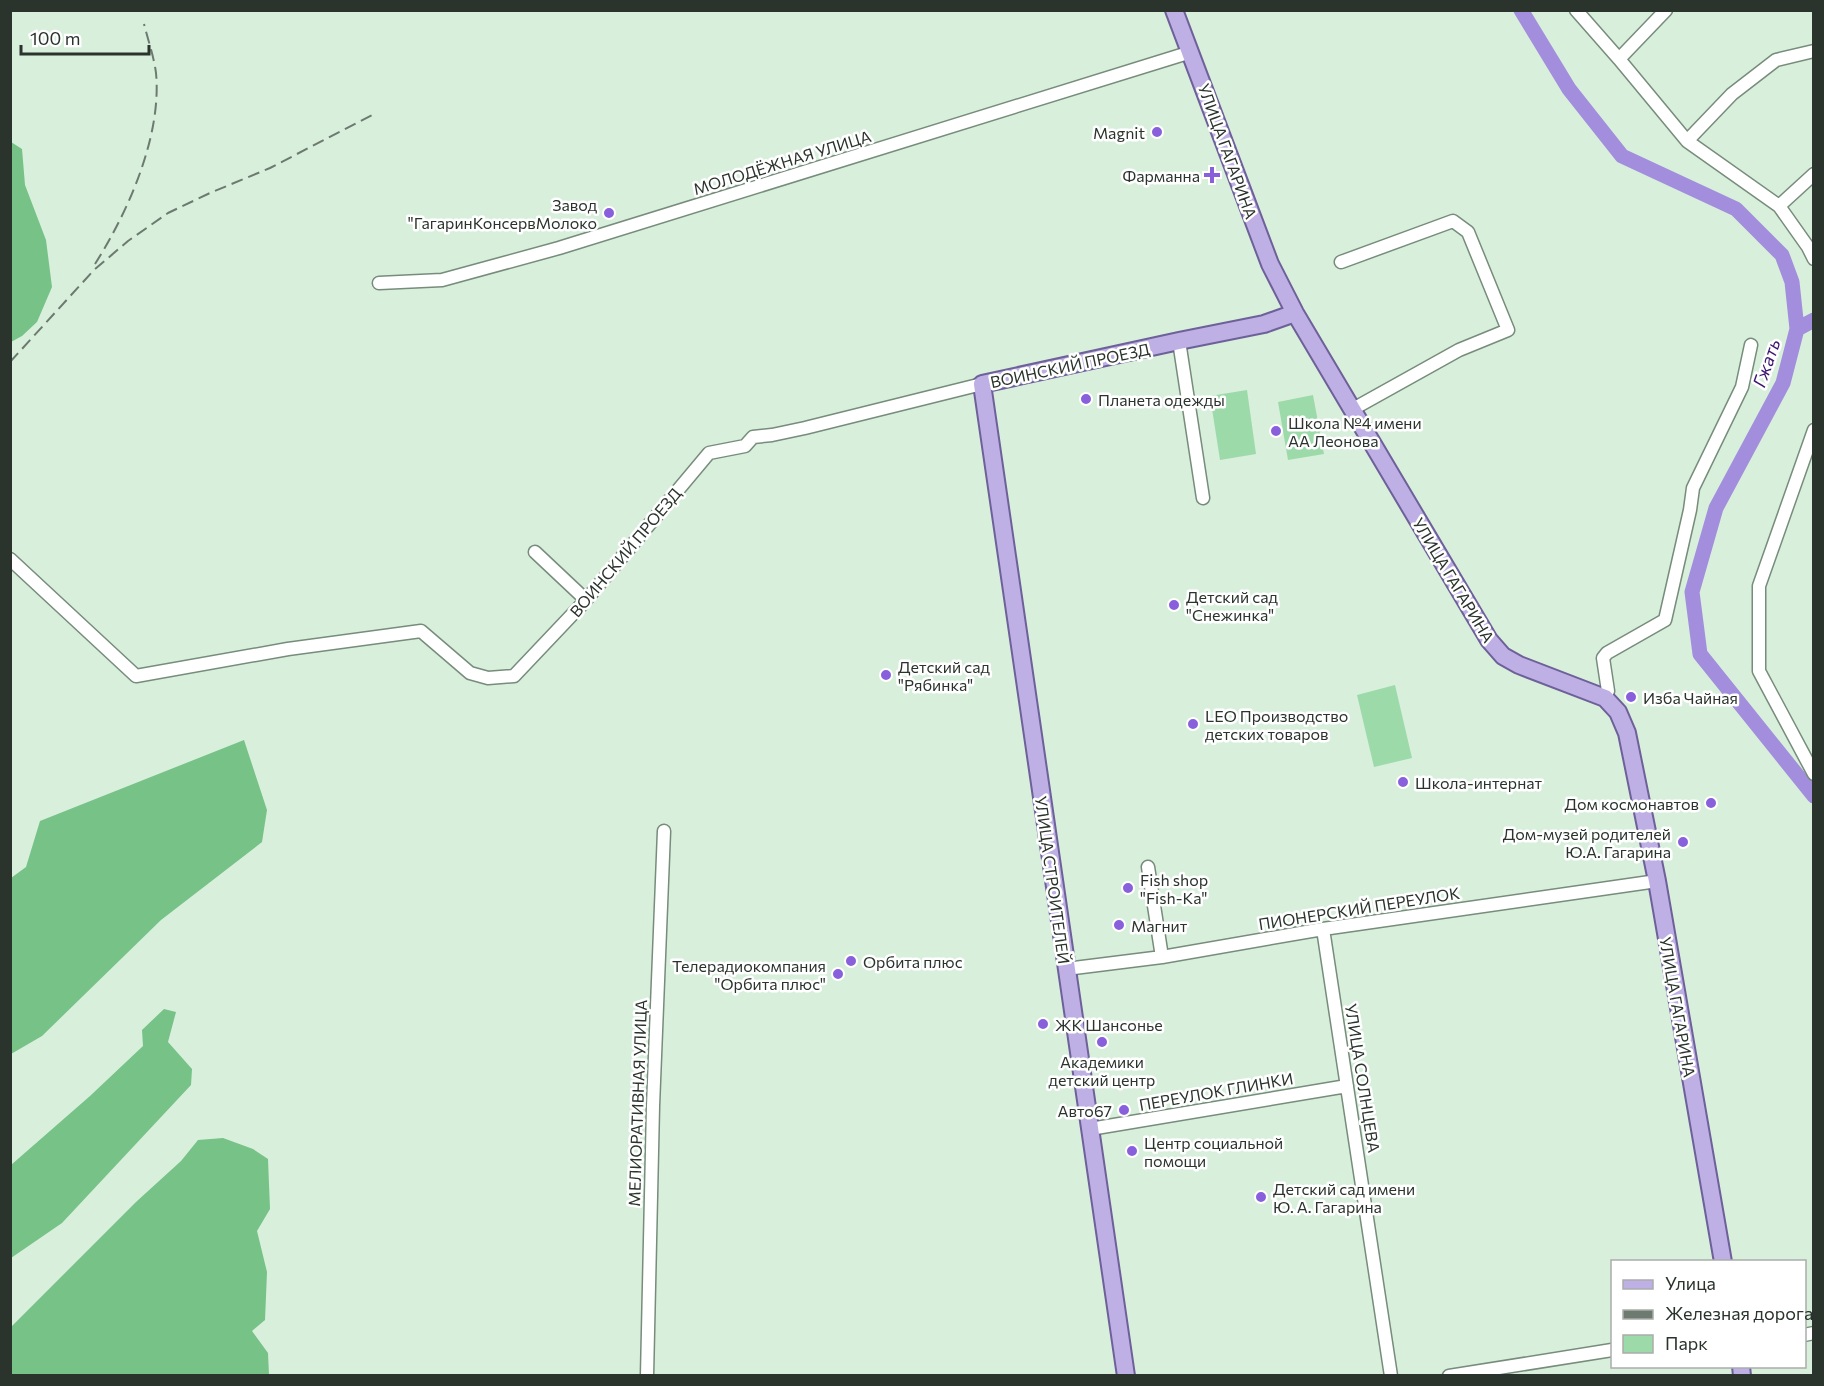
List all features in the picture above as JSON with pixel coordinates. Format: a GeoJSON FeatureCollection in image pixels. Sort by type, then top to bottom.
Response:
{"type":"FeatureCollection","features":[{"type":"Feature","properties":{"kind":"main road","name":"УЛИЦА ГАГАРИНА"},"geometry":{"type":"LineString","coordinates":[[1174,10],[1270,264],[1295,313],[1495,648],[1503,656],[1519,665],[1605,698],[1618,712],[1627,733],[1657,881],[1723,1260]]}},
{"type":"Feature","properties":{"kind":"main road","name":"ВОИНСКИЙ ПРОЕЗД"},"geometry":{"type":"LineString","coordinates":[[982,384],[1179,340],[1264,324],[1295,313]]}},
{"type":"Feature","properties":{"kind":"main road","name":"УЛИЦА СТРОИТЕЛЕЙ"},"geometry":{"type":"LineString","coordinates":[[982,384],[1126,1376]]}},
{"type":"Feature","properties":{"kind":"street"},"geometry":{"type":"LineString","coordinates":[[1576,10],[1687,141],[1779,206],[1808,247],[1814,260]]}},
{"type":"Feature","properties":{"kind":"street"},"geometry":{"type":"LineString","coordinates":[[1619,59],[1666,10]]}},
{"type":"Feature","properties":{"kind":"street"},"geometry":{"type":"LineString","coordinates":[[1687,141],[1732,94],[1776,60],[1814,51]]}},
{"type":"Feature","properties":{"kind":"street","name":"МОЛОДЁЖНАЯ УЛИЦА"},"geometry":{"type":"LineString","coordinates":[[379,283],[442,280],[559,248],[1191,52]]}},
{"type":"Feature","properties":{"kind":"street"},"geometry":{"type":"LineString","coordinates":[[1779,206],[1814,174]]}},
{"type":"Feature","properties":{"kind":"street"},"geometry":{"type":"LineString","coordinates":[[1341,262],[1453,221],[1468,232],[1508,330],[1460,350],[1353,409]]}},
{"type":"Feature","properties":{"kind":"street"},"geometry":{"type":"LineString","coordinates":[[1179,340],[1203,498]]}},
{"type":"Feature","properties":{"kind":"street"},"geometry":{"type":"LineString","coordinates":[[1605,698],[1608,691],[1603,658],[1607,653],[1665,620],[1693,488],[1742,387],[1751,345]]}},
{"type":"Feature","properties":{"kind":"street","name":"ВОИНСКИЙ ПРОЕЗД"},"geometry":{"type":"LineString","coordinates":[[10,559],[136,676],[288,649],[421,631],[470,673],[488,678],[514,676],[586,600],[709,453],[745,446],[753,437],[805,428],[982,384]]}},
{"type":"Feature","properties":{"kind":"street"},"geometry":{"type":"LineString","coordinates":[[1814,430],[1759,586],[1759,671],[1814,774]]}},
{"type":"Feature","properties":{"kind":"street"},"geometry":{"type":"LineString","coordinates":[[535,552],[586,600]]}},
{"type":"Feature","properties":{"kind":"street","name":"МЕЛИОРАТИВНАЯ УЛИЦА"},"geometry":{"type":"LineString","coordinates":[[647,1376],[653,1106],[664,831]]}},
{"type":"Feature","properties":{"kind":"street"},"geometry":{"type":"LineString","coordinates":[[1148,867],[1162,957]]}},
{"type":"Feature","properties":{"kind":"street","name":"ПИОНЕРСКИЙ ПЕРЕУЛОК"},"geometry":{"type":"LineString","coordinates":[[1066,969],[1162,957],[1323,929],[1657,881]]}},
{"type":"Feature","properties":{"kind":"street","name":"УЛИЦА СОЛНЦЕВА"},"geometry":{"type":"LineString","coordinates":[[1323,929],[1391,1376]]}},
{"type":"Feature","properties":{"kind":"street","name":"ПЕРЕУЛОК ГЛИНКИ"},"geometry":{"type":"LineString","coordinates":[[1090,1129],[1347,1086]]}},
{"type":"Feature","properties":{"kind":"street"},"geometry":{"type":"LineString","coordinates":[[1449,1376],[1611,1350]]}},
{"type":"Feature","properties":{"kind":"green space"},"geometry":{"type":"Polygon","coordinates":[[[11,142],[22,149],[25,185],[46,240],[52,287],[37,322],[22,336],[11,342],[11,142]]]}},
{"type":"Feature","properties":{"kind":"green space"},"geometry":{"type":"Polygon","coordinates":[[[1247,390],[1256,454],[1220,460],[1210,396],[1247,390]]]}},
{"type":"Feature","properties":{"kind":"green space"},"geometry":{"type":"Polygon","coordinates":[[[1313,395],[1324,454],[1288,460],[1278,402],[1313,395]]]}},
{"type":"Feature","properties":{"kind":"green space"},"geometry":{"type":"Polygon","coordinates":[[[1395,685],[1412,758],[1374,767],[1357,695],[1395,685]]]}},
{"type":"Feature","properties":{"kind":"green space"},"geometry":{"type":"Polygon","coordinates":[[[244,740],[267,810],[262,842],[161,920],[42,1036],[11,1054],[11,878],[26,867],[40,821],[244,740]]]}},
{"type":"Feature","properties":{"kind":"green space"},"geometry":{"type":"Polygon","coordinates":[[[164,1009],[176,1012],[168,1042],[192,1069],[191,1085],[62,1223],[11,1258],[11,1165],[143,1046],[142,1030],[164,1009]]]}},
{"type":"Feature","properties":{"kind":"green space"},"geometry":{"type":"Polygon","coordinates":[[[223,1138],[253,1149],[268,1159],[270,1209],[257,1231],[267,1272],[265,1320],[252,1331],[268,1353],[269,1375],[11,1375],[11,1327],[136,1202],[181,1161],[198,1140],[223,1138]]]}},
{"type":"Feature","properties":{"kind":"waterway","name":"Гжать"},"geometry":{"type":"LineString","coordinates":[[1521,10],[1569,89],[1622,156],[1736,209],[1782,255],[1792,282],[1797,329],[1783,383],[1716,508],[1692,592],[1700,654],[1814,796]]}},
{"type":"Feature","properties":{"kind":"waterway"},"geometry":{"type":"LineString","coordinates":[[1797,329],[1814,320]]}},
{"type":"Feature","properties":{"kind":"railway"},"geometry":{"type":"LineString","coordinates":[[95,264],[119,221],[140,173],[154,122],[156,73],[144,24]]}},
{"type":"Feature","properties":{"kind":"railway"},"geometry":{"type":"LineString","coordinates":[[10,362],[94,270],[128,241],[168,213],[270,168],[376,113]]}},
{"type":"Feature","properties":{"kind":"place","name":"Magnit"},"geometry":{"type":"Point","coordinates":[1157,132]}},
{"type":"Feature","properties":{"kind":"place","name":"Фарманна"},"geometry":{"type":"Point","coordinates":[1212,175]}},
{"type":"Feature","properties":{"kind":"place","name":"Завод \"ГагаринКонсервМолоко"},"geometry":{"type":"Point","coordinates":[609,213]}},
{"type":"Feature","properties":{"kind":"place","name":"Планета одежды"},"geometry":{"type":"Point","coordinates":[1086,399]}},
{"type":"Feature","properties":{"kind":"place","name":"Школа №4 имени АА Леонова"},"geometry":{"type":"Point","coordinates":[1276,431]}},
{"type":"Feature","properties":{"kind":"place","name":"Детский сад \"Снежинка\""},"geometry":{"type":"Point","coordinates":[1174,605]}},
{"type":"Feature","properties":{"kind":"place","name":"Детский сад \"Рябинка\""},"geometry":{"type":"Point","coordinates":[886,675]}},
{"type":"Feature","properties":{"kind":"place","name":"Изба Чайная"},"geometry":{"type":"Point","coordinates":[1631,697]}},
{"type":"Feature","properties":{"kind":"place","name":"LEO Производство детских товаров"},"geometry":{"type":"Point","coordinates":[1193,724]}},
{"type":"Feature","properties":{"kind":"place","name":"Школа-интернат"},"geometry":{"type":"Point","coordinates":[1403,782]}},
{"type":"Feature","properties":{"kind":"place","name":"Дом космонавтов"},"geometry":{"type":"Point","coordinates":[1711,803]}},
{"type":"Feature","properties":{"kind":"place","name":"Дом-музей родителей Ю.А. Гагарина"},"geometry":{"type":"Point","coordinates":[1683,842]}},
{"type":"Feature","properties":{"kind":"place","name":"Fish shop \"Fish-Ка\""},"geometry":{"type":"Point","coordinates":[1128,888]}},
{"type":"Feature","properties":{"kind":"place","name":"Магнит"},"geometry":{"type":"Point","coordinates":[1119,925]}},
{"type":"Feature","properties":{"kind":"place","name":"Орбита плюс"},"geometry":{"type":"Point","coordinates":[851,961]}},
{"type":"Feature","properties":{"kind":"place","name":"Телерадиокомпания \"Орбита плюс\""},"geometry":{"type":"Point","coordinates":[838,974]}},
{"type":"Feature","properties":{"kind":"place","name":"ЖК Шансонье"},"geometry":{"type":"Point","coordinates":[1043,1024]}},
{"type":"Feature","properties":{"kind":"place","name":"Академики детский центр"},"geometry":{"type":"Point","coordinates":[1102,1042]}},
{"type":"Feature","properties":{"kind":"place","name":"Авто67"},"geometry":{"type":"Point","coordinates":[1124,1110]}},
{"type":"Feature","properties":{"kind":"place","name":"Центр социальной помощи"},"geometry":{"type":"Point","coordinates":[1132,1151]}},
{"type":"Feature","properties":{"kind":"place","name":"Детский сад имени Ю. А. Гагарина"},"geometry":{"type":"Point","coordinates":[1261,1197]}}]}
